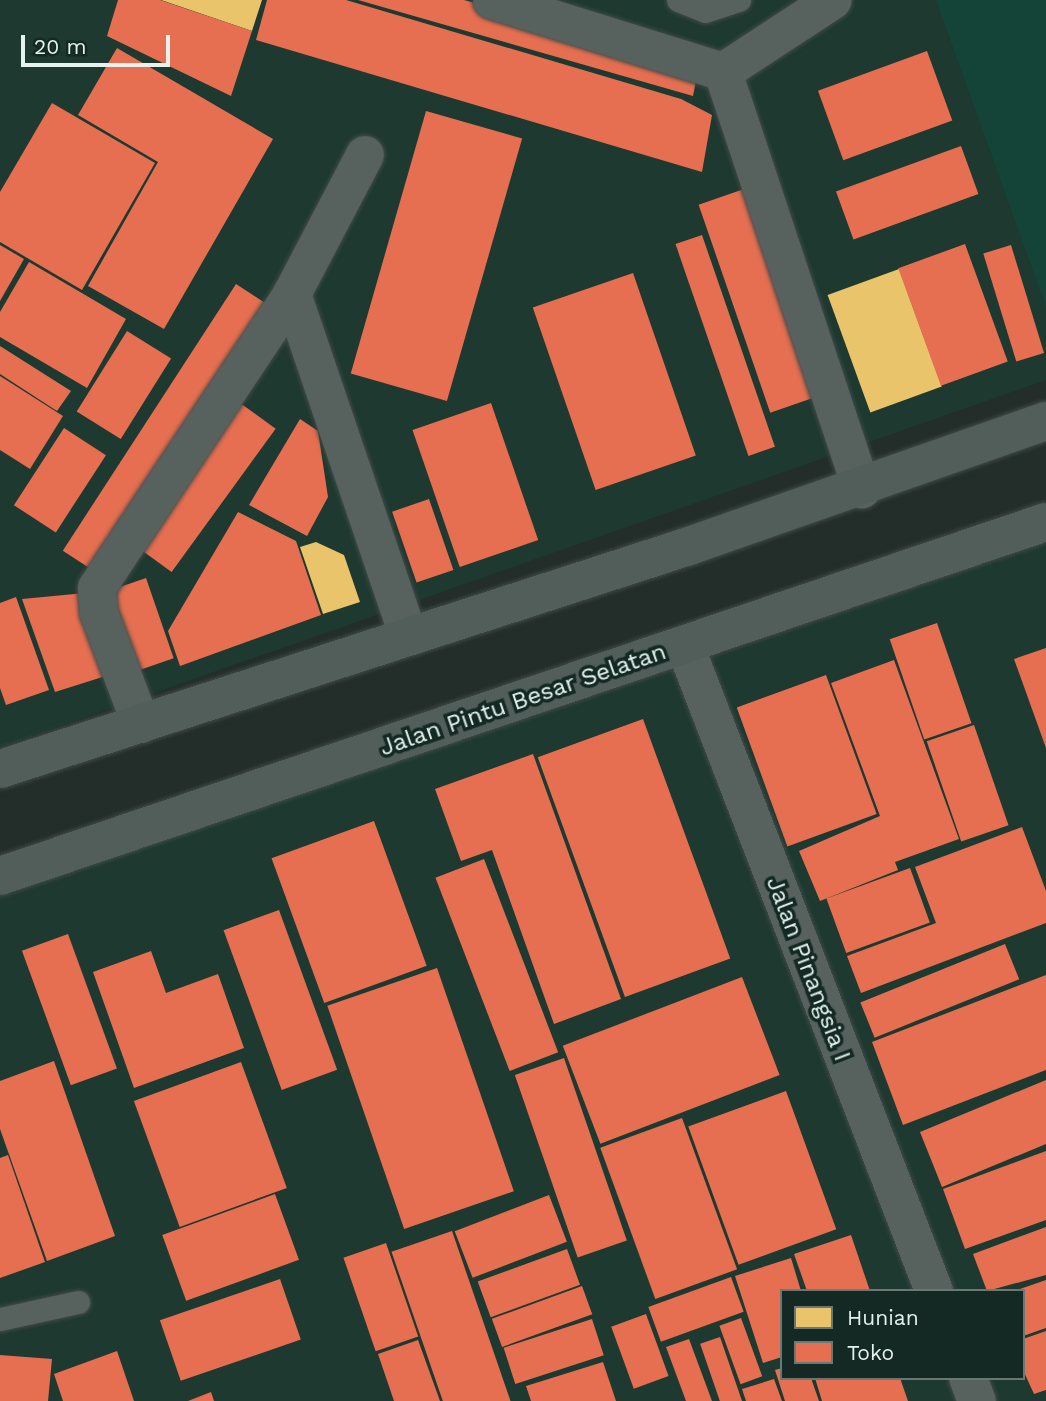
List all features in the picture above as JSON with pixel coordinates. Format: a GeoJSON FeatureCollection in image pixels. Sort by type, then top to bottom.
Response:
{"type":"FeatureCollection","features":[{"type":"Feature","properties":{"kind":"main road"},"geometry":{"type":"LineString","coordinates":[[0,769],[862,489],[1046,421]]}},
{"type":"Feature","properties":{"kind":"main road","name":"Jalan Pintu Besar Selatan"},"geometry":{"type":"LineString","coordinates":[[0,876],[1046,522]]}},
{"type":"Feature","properties":{"kind":"street"},"geometry":{"type":"LineString","coordinates":[[492,0],[723,72]]}},
{"type":"Feature","properties":{"kind":"street"},"geometry":{"type":"LineString","coordinates":[[723,72],[833,0]]}},
{"type":"Feature","properties":{"kind":"street"},"geometry":{"type":"LineString","coordinates":[[723,72],[862,489]]}},
{"type":"Feature","properties":{"kind":"street"},"geometry":{"type":"LineString","coordinates":[[141,724],[99,613],[97,588],[292,294],[365,155]]}},
{"type":"Feature","properties":{"kind":"street"},"geometry":{"type":"LineString","coordinates":[[292,294],[409,637]]}},
{"type":"Feature","properties":{"kind":"street","name":"Jalan Pinangsia I"},"geometry":{"type":"LineString","coordinates":[[685,646],[933,1289]]}},
{"type":"Feature","properties":{"kind":"street"},"geometry":{"type":"LineString","coordinates":[[969,1380],[977,1401]]}},
{"type":"Feature","properties":{"kind":"lane"},"geometry":{"type":"LineString","coordinates":[[678,0],[705,12],[739,0]]}},
{"type":"Feature","properties":{"kind":"lane"},"geometry":{"type":"LineString","coordinates":[[0,1320],[78,1301]]}},
{"type":"Feature","properties":{"kind":"shaded area"},"geometry":{"type":"Polygon","coordinates":[[[0,0],[1046,0],[1046,380],[0,747],[0,0]]]}},
{"type":"Feature","properties":{"kind":"shaded area"},"geometry":{"type":"Polygon","coordinates":[[[936,0],[1046,0],[1046,307],[936,0]]]}},
{"type":"Feature","properties":{"kind":"shaded area"},"geometry":{"type":"Polygon","coordinates":[[[1046,505],[1046,1401],[0,1401],[0,888],[1046,505]]]}},
{"type":"Feature","properties":{"kind":"building: Hunian"},"geometry":{"type":"Polygon","coordinates":[[[161,0],[262,0],[252,31],[161,0]]]}},
{"type":"Feature","properties":{"kind":"building: Hunian"},"geometry":{"type":"Polygon","coordinates":[[[899,269],[942,386],[870,412],[828,295],[899,269]]]}},
{"type":"Feature","properties":{"kind":"building: Hunian"},"geometry":{"type":"Polygon","coordinates":[[[316,542],[344,555],[360,602],[323,614],[300,547],[316,542]]]}},
{"type":"Feature","properties":{"kind":"building: Toko"},"geometry":{"type":"Polygon","coordinates":[[[118,0],[160,0],[252,31],[231,96],[107,36],[118,0]]]}},
{"type":"Feature","properties":{"kind":"building: Toko"},"geometry":{"type":"Polygon","coordinates":[[[267,0],[346,0],[681,99],[712,115],[702,172],[256,40],[267,0]]]}},
{"type":"Feature","properties":{"kind":"building: Toko"},"geometry":{"type":"Polygon","coordinates":[[[358,0],[464,0],[699,65],[693,96],[358,0]]]}},
{"type":"Feature","properties":{"kind":"building: Toko"},"geometry":{"type":"Polygon","coordinates":[[[117,48],[273,139],[164,329],[88,286],[158,162],[78,115],[117,48]]]}},
{"type":"Feature","properties":{"kind":"building: Toko"},"geometry":{"type":"Polygon","coordinates":[[[927,51],[952,121],[843,160],[818,91],[927,51]]]}},
{"type":"Feature","properties":{"kind":"building: Toko"},"geometry":{"type":"Polygon","coordinates":[[[52,103],[155,163],[82,290],[0,242],[0,192],[52,103]]]}},
{"type":"Feature","properties":{"kind":"building: Toko"},"geometry":{"type":"Polygon","coordinates":[[[426,111],[522,139],[447,401],[351,373],[426,111]]]}},
{"type":"Feature","properties":{"kind":"building: Toko"},"geometry":{"type":"Polygon","coordinates":[[[961,146],[978,194],[853,239],[836,191],[961,146]]]}},
{"type":"Feature","properties":{"kind":"building: Toko"},"geometry":{"type":"Polygon","coordinates":[[[744,189],[816,397],[770,413],[699,205],[744,189]]]}},
{"type":"Feature","properties":{"kind":"building: Toko"},"geometry":{"type":"Polygon","coordinates":[[[702,235],[775,447],[748,456],[676,244],[702,235]]]}},
{"type":"Feature","properties":{"kind":"building: Toko"},"geometry":{"type":"Polygon","coordinates":[[[965,244],[1008,361],[941,386],[898,268],[965,244]]]}},
{"type":"Feature","properties":{"kind":"building: Toko"},"geometry":{"type":"Polygon","coordinates":[[[0,245],[24,259],[0,301],[0,245]]]}},
{"type":"Feature","properties":{"kind":"building: Toko"},"geometry":{"type":"Polygon","coordinates":[[[1011,245],[1044,353],[1016,362],[983,253],[1011,245]]]}},
{"type":"Feature","properties":{"kind":"building: Toko"},"geometry":{"type":"Polygon","coordinates":[[[29,262],[126,319],[87,388],[0,337],[0,312],[29,262]]]}},
{"type":"Feature","properties":{"kind":"building: Toko"},"geometry":{"type":"Polygon","coordinates":[[[633,273],[696,455],[596,490],[533,308],[633,273]]]}},
{"type":"Feature","properties":{"kind":"building: Toko"},"geometry":{"type":"Polygon","coordinates":[[[236,284],[273,308],[100,575],[63,551],[236,284]]]}},
{"type":"Feature","properties":{"kind":"building: Toko"},"geometry":{"type":"Polygon","coordinates":[[[127,331],[171,359],[121,439],[77,412],[127,331]]]}},
{"type":"Feature","properties":{"kind":"building: Toko"},"geometry":{"type":"Polygon","coordinates":[[[0,346],[71,391],[57,411],[0,374],[0,346]]]}},
{"type":"Feature","properties":{"kind":"building: Toko"},"geometry":{"type":"Polygon","coordinates":[[[0,376],[63,416],[30,469],[0,450],[0,376]]]}},
{"type":"Feature","properties":{"kind":"building: Toko"},"geometry":{"type":"Polygon","coordinates":[[[236,400],[276,429],[172,572],[132,543],[236,400]]]}},
{"type":"Feature","properties":{"kind":"building: Toko"},"geometry":{"type":"Polygon","coordinates":[[[491,403],[538,540],[460,567],[413,430],[491,403]]]}},
{"type":"Feature","properties":{"kind":"building: Toko"},"geometry":{"type":"Polygon","coordinates":[[[300,419],[318,431],[328,497],[307,536],[249,505],[300,419]]]}},
{"type":"Feature","properties":{"kind":"building: Toko"},"geometry":{"type":"Polygon","coordinates":[[[64,428],[106,455],[56,532],[14,505],[64,428]]]}},
{"type":"Feature","properties":{"kind":"building: Toko"},"geometry":{"type":"Polygon","coordinates":[[[429,499],[453,570],[417,583],[392,512],[429,499]]]}},
{"type":"Feature","properties":{"kind":"building: Toko"},"geometry":{"type":"Polygon","coordinates":[[[238,512],[296,541],[321,615],[180,666],[168,631],[238,512]]]}},
{"type":"Feature","properties":{"kind":"building: Toko"},"geometry":{"type":"Polygon","coordinates":[[[146,578],[174,658],[130,673],[103,593],[146,578]]]}},
{"type":"Feature","properties":{"kind":"building: Toko"},"geometry":{"type":"Polygon","coordinates":[[[85,593],[112,674],[55,692],[22,599],[85,593]]]}},
{"type":"Feature","properties":{"kind":"building: Toko"},"geometry":{"type":"Polygon","coordinates":[[[16,597],[49,690],[6,705],[0,688],[0,603],[16,597]]]}},
{"type":"Feature","properties":{"kind":"building: Toko"},"geometry":{"type":"Polygon","coordinates":[[[937,623],[972,723],[924,740],[890,639],[937,623]]]}},
{"type":"Feature","properties":{"kind":"building: Toko"},"geometry":{"type":"Polygon","coordinates":[[[1046,648],[1046,748],[1014,659],[1046,648]]]}},
{"type":"Feature","properties":{"kind":"building: Toko"},"geometry":{"type":"Polygon","coordinates":[[[894,660],[959,839],[895,862],[898,870],[820,901],[799,851],[880,816],[831,683],[894,660]]]}},
{"type":"Feature","properties":{"kind":"building: Toko"},"geometry":{"type":"Polygon","coordinates":[[[826,675],[877,814],[787,847],[737,707],[826,675]]]}},
{"type":"Feature","properties":{"kind":"building: Toko"},"geometry":{"type":"Polygon","coordinates":[[[643,719],[730,959],[625,997],[538,757],[643,719]]]}},
{"type":"Feature","properties":{"kind":"building: Toko"},"geometry":{"type":"Polygon","coordinates":[[[974,725],[1009,825],[961,842],[927,741],[974,725]]]}},
{"type":"Feature","properties":{"kind":"building: Toko"},"geometry":{"type":"Polygon","coordinates":[[[533,754],[621,999],[554,1024],[492,850],[461,861],[435,789],[533,754]]]}},
{"type":"Feature","properties":{"kind":"building: Toko"},"geometry":{"type":"Polygon","coordinates":[[[374,821],[427,966],[324,1003],[272,858],[374,821]]]}},
{"type":"Feature","properties":{"kind":"building: Toko"},"geometry":{"type":"Polygon","coordinates":[[[1022,827],[1046,891],[1046,923],[861,993],[847,956],[936,923],[915,867],[1022,827]]]}},
{"type":"Feature","properties":{"kind":"building: Toko"},"geometry":{"type":"Polygon","coordinates":[[[484,859],[558,1052],[510,1071],[435,878],[484,859]]]}},
{"type":"Feature","properties":{"kind":"building: Toko"},"geometry":{"type":"Polygon","coordinates":[[[910,868],[930,923],[846,953],[826,898],[910,868]]]}},
{"type":"Feature","properties":{"kind":"building: Toko"},"geometry":{"type":"Polygon","coordinates":[[[279,910],[337,1070],[282,1090],[224,930],[279,910]]]}},
{"type":"Feature","properties":{"kind":"building: Toko"},"geometry":{"type":"Polygon","coordinates":[[[68,934],[117,1068],[71,1085],[22,951],[68,934]]]}},
{"type":"Feature","properties":{"kind":"building: Toko"},"geometry":{"type":"Polygon","coordinates":[[[1005,944],[1019,979],[875,1038],[860,1002],[1005,944]]]}},
{"type":"Feature","properties":{"kind":"building: Toko"},"geometry":{"type":"Polygon","coordinates":[[[151,951],[166,993],[218,974],[244,1048],[134,1088],[93,972],[151,951]]]}},
{"type":"Feature","properties":{"kind":"building: Toko"},"geometry":{"type":"Polygon","coordinates":[[[437,968],[514,1191],[404,1229],[327,1006],[437,968]]]}},
{"type":"Feature","properties":{"kind":"building: Toko"},"geometry":{"type":"Polygon","coordinates":[[[1046,975],[1046,1070],[903,1125],[872,1042],[1046,975]]]}},
{"type":"Feature","properties":{"kind":"building: Toko"},"geometry":{"type":"Polygon","coordinates":[[[742,977],[780,1075],[600,1144],[563,1046],[742,977]]]}},
{"type":"Feature","properties":{"kind":"building: Toko"},"geometry":{"type":"Polygon","coordinates":[[[564,1058],[627,1240],[578,1257],[515,1075],[564,1058]]]}},
{"type":"Feature","properties":{"kind":"building: Toko"},"geometry":{"type":"Polygon","coordinates":[[[54,1061],[115,1236],[47,1261],[0,1129],[0,1081],[54,1061]]]}},
{"type":"Feature","properties":{"kind":"building: Toko"},"geometry":{"type":"Polygon","coordinates":[[[241,1062],[287,1188],[180,1227],[134,1101],[241,1062]]]}},
{"type":"Feature","properties":{"kind":"building: Toko"},"geometry":{"type":"Polygon","coordinates":[[[1046,1080],[1046,1144],[942,1187],[920,1132],[1046,1080]]]}},
{"type":"Feature","properties":{"kind":"building: Toko"},"geometry":{"type":"Polygon","coordinates":[[[786,1091],[836,1229],[739,1265],[688,1127],[786,1091]]]}},
{"type":"Feature","properties":{"kind":"building: Toko"},"geometry":{"type":"Polygon","coordinates":[[[682,1118],[737,1269],[655,1299],[600,1148],[682,1118]]]}},
{"type":"Feature","properties":{"kind":"building: Toko"},"geometry":{"type":"Polygon","coordinates":[[[1046,1151],[1046,1220],[965,1249],[943,1189],[1046,1151]]]}},
{"type":"Feature","properties":{"kind":"building: Toko"},"geometry":{"type":"Polygon","coordinates":[[[8,1155],[45,1262],[0,1278],[0,1158],[8,1155]]]}},
{"type":"Feature","properties":{"kind":"building: Toko"},"geometry":{"type":"Polygon","coordinates":[[[275,1194],[299,1260],[186,1301],[162,1235],[275,1194]]]}},
{"type":"Feature","properties":{"kind":"building: Toko"},"geometry":{"type":"Polygon","coordinates":[[[549,1195],[567,1242],[473,1278],[455,1231],[549,1195]]]}},
{"type":"Feature","properties":{"kind":"building: Toko"},"geometry":{"type":"Polygon","coordinates":[[[1046,1227],[1046,1275],[986,1289],[973,1254],[1046,1227]]]}},
{"type":"Feature","properties":{"kind":"building: Toko"},"geometry":{"type":"Polygon","coordinates":[[[452,1231],[511,1401],[443,1401],[391,1252],[452,1231]]]}},
{"type":"Feature","properties":{"kind":"building: Toko"},"geometry":{"type":"Polygon","coordinates":[[[851,1235],[869,1289],[806,1289],[794,1254],[851,1235]]]}},
{"type":"Feature","properties":{"kind":"building: Toko"},"geometry":{"type":"Polygon","coordinates":[[[386,1243],[418,1337],[376,1351],[343,1258],[386,1243]]]}},
{"type":"Feature","properties":{"kind":"building: Toko"},"geometry":{"type":"Polygon","coordinates":[[[567,1249],[580,1285],[491,1317],[478,1281],[567,1249]]]}},
{"type":"Feature","properties":{"kind":"building: Toko"},"geometry":{"type":"Polygon","coordinates":[[[791,1258],[800,1289],[780,1289],[780,1358],[763,1363],[735,1276],[791,1258]]]}},
{"type":"Feature","properties":{"kind":"building: Toko"},"geometry":{"type":"Polygon","coordinates":[[[731,1277],[744,1312],[661,1342],[648,1307],[731,1277]]]}},
{"type":"Feature","properties":{"kind":"building: Toko"},"geometry":{"type":"Polygon","coordinates":[[[280,1279],[301,1340],[181,1381],[160,1320],[280,1279]]]}},
{"type":"Feature","properties":{"kind":"building: Toko"},"geometry":{"type":"Polygon","coordinates":[[[1046,1280],[1046,1328],[1025,1335],[1025,1289],[1020,1289],[1046,1280]]]}},
{"type":"Feature","properties":{"kind":"building: Toko"},"geometry":{"type":"Polygon","coordinates":[[[582,1286],[592,1314],[502,1347],[492,1319],[582,1286]]]}},
{"type":"Feature","properties":{"kind":"building: Toko"},"geometry":{"type":"Polygon","coordinates":[[[646,1314],[669,1376],[634,1389],[611,1327],[646,1314]]]}},
{"type":"Feature","properties":{"kind":"building: Toko"},"geometry":{"type":"Polygon","coordinates":[[[741,1318],[762,1376],[741,1384],[719,1326],[741,1318]]]}},
{"type":"Feature","properties":{"kind":"building: Toko"},"geometry":{"type":"Polygon","coordinates":[[[592,1319],[604,1355],[515,1384],[504,1348],[592,1319]]]}},
{"type":"Feature","properties":{"kind":"building: Toko"},"geometry":{"type":"Polygon","coordinates":[[[1046,1331],[1046,1390],[1034,1394],[1025,1374],[1025,1338],[1046,1331]]]}},
{"type":"Feature","properties":{"kind":"building: Toko"},"geometry":{"type":"Polygon","coordinates":[[[720,1337],[742,1401],[720,1401],[700,1344],[720,1337]]]}},
{"type":"Feature","properties":{"kind":"building: Toko"},"geometry":{"type":"Polygon","coordinates":[[[689,1339],[712,1401],[686,1401],[666,1347],[689,1339]]]}},
{"type":"Feature","properties":{"kind":"building: Toko"},"geometry":{"type":"Polygon","coordinates":[[[418,1340],[440,1401],[394,1401],[378,1354],[418,1340]]]}},
{"type":"Feature","properties":{"kind":"building: Toko"},"geometry":{"type":"Polygon","coordinates":[[[117,1351],[134,1401],[63,1401],[54,1374],[117,1351]]]}},
{"type":"Feature","properties":{"kind":"building: Toko"},"geometry":{"type":"Polygon","coordinates":[[[0,1355],[52,1359],[48,1401],[0,1401],[0,1355]]]}},
{"type":"Feature","properties":{"kind":"building: Toko"},"geometry":{"type":"Polygon","coordinates":[[[603,1362],[616,1401],[531,1401],[526,1386],[603,1362]]]}},
{"type":"Feature","properties":{"kind":"building: Toko"},"geometry":{"type":"Polygon","coordinates":[[[780,1369],[780,1380],[812,1380],[819,1401],[785,1401],[775,1370],[780,1369]]]}},
{"type":"Feature","properties":{"kind":"building: Toko"},"geometry":{"type":"Polygon","coordinates":[[[774,1379],[782,1401],[746,1401],[742,1389],[774,1379]]]}},
{"type":"Feature","properties":{"kind":"building: Toko"},"geometry":{"type":"Polygon","coordinates":[[[816,1380],[901,1380],[908,1401],[822,1401],[816,1380]]]}},
{"type":"Feature","properties":{"kind":"building: Toko"},"geometry":{"type":"Polygon","coordinates":[[[211,1392],[214,1401],[188,1401],[211,1392]]]}}]}
